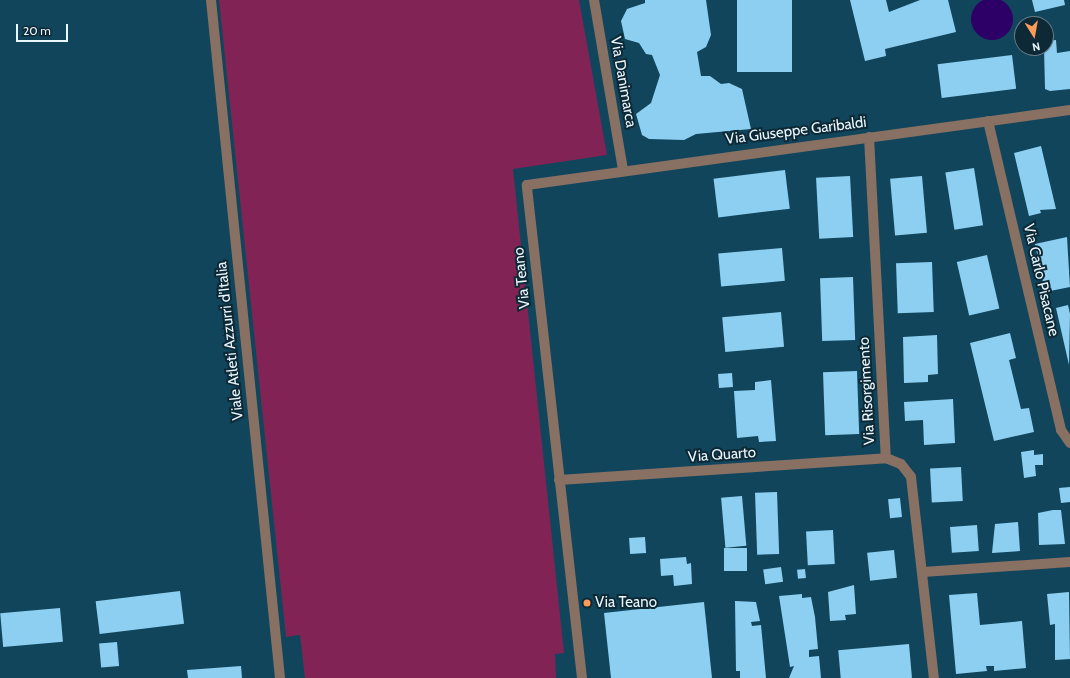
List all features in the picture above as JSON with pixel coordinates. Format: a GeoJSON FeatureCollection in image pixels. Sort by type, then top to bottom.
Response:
{"type":"FeatureCollection","features":[{"type":"Feature","properties":{"kind":"street","name":"Viale Atleti Azzurri d'Italia"},"geometry":{"type":"LineString","coordinates":[[211,0],[280,678]]}},
{"type":"Feature","properties":{"kind":"street","name":"Via Danimarca"},"geometry":{"type":"LineString","coordinates":[[594,0],[623,169]]}},
{"type":"Feature","properties":{"kind":"street","name":"Via Giuseppe Garibaldi"},"geometry":{"type":"LineString","coordinates":[[527,184],[623,169],[1070,110]]}},
{"type":"Feature","properties":{"kind":"street","name":"Via Carlo Pisacane"},"geometry":{"type":"LineString","coordinates":[[988,121],[1061,430],[1070,443]]}},
{"type":"Feature","properties":{"kind":"street","name":"Via Risorgimento"},"geometry":{"type":"LineString","coordinates":[[869,137],[886,458],[901,464],[911,477],[934,678]]}},
{"type":"Feature","properties":{"kind":"street","name":"Via Teano"},"geometry":{"type":"LineString","coordinates":[[527,184],[582,678]]}},
{"type":"Feature","properties":{"kind":"street","name":"Via Quarto"},"geometry":{"type":"LineString","coordinates":[[559,480],[886,458]]}},
{"type":"Feature","properties":{"kind":"street"},"geometry":{"type":"LineString","coordinates":[[923,572],[1070,562]]}},
{"type":"Feature","properties":{"kind":"shaded area"},"geometry":{"type":"Polygon","coordinates":[[[988,-2],[996,-2],[1007,4],[1013,15],[1013,23],[1007,34],[996,40],[988,40],[977,34],[971,23],[971,15],[977,4],[988,-2]]]}},
{"type":"Feature","properties":{"kind":"shaded area"},"geometry":{"type":"Polygon","coordinates":[[[219,0],[579,0],[607,155],[513,169],[564,653],[555,654],[556,678],[305,678],[300,635],[286,637],[219,0]]]}},
{"type":"Feature","properties":{"kind":"building"},"geometry":{"type":"Polygon","coordinates":[[[645,0],[706,0],[711,35],[706,47],[697,52],[701,76],[710,76],[721,84],[729,83],[742,89],[751,129],[696,134],[684,140],[649,139],[642,135],[636,114],[651,103],[660,75],[652,55],[646,54],[639,43],[625,39],[621,21],[627,9],[645,3],[645,0]]]}},
{"type":"Feature","properties":{"kind":"building"},"geometry":{"type":"Polygon","coordinates":[[[737,0],[792,0],[792,72],[737,72],[737,0]]]}},
{"type":"Feature","properties":{"kind":"building"},"geometry":{"type":"Polygon","coordinates":[[[850,0],[886,0],[889,12],[920,0],[948,0],[956,32],[885,49],[886,56],[865,61],[850,0]]]}},
{"type":"Feature","properties":{"kind":"building"},"geometry":{"type":"Polygon","coordinates":[[[1032,0],[1064,0],[1065,5],[1035,12],[1032,0]]]}},
{"type":"Feature","properties":{"kind":"building"},"geometry":{"type":"Polygon","coordinates":[[[1054,40],[1056,40],[1057,53],[1070,51],[1070,89],[1050,91],[1045,89],[1044,56],[1054,56],[1054,40]]]}},
{"type":"Feature","properties":{"kind":"building"},"geometry":{"type":"Polygon","coordinates":[[[1012,55],[1016,89],[942,98],[938,64],[1012,55]]]}},
{"type":"Feature","properties":{"kind":"building"},"geometry":{"type":"Polygon","coordinates":[[[1041,146],[1056,209],[1040,210],[1041,213],[1029,216],[1014,153],[1041,146]]]}},
{"type":"Feature","properties":{"kind":"building"},"geometry":{"type":"Polygon","coordinates":[[[974,168],[983,225],[954,230],[945,173],[974,168]]]}},
{"type":"Feature","properties":{"kind":"building"},"geometry":{"type":"Polygon","coordinates":[[[785,170],[790,209],[718,217],[714,179],[785,170]]]}},
{"type":"Feature","properties":{"kind":"building"},"geometry":{"type":"Polygon","coordinates":[[[850,176],[853,237],[819,239],[816,178],[850,176]]]}},
{"type":"Feature","properties":{"kind":"building"},"geometry":{"type":"Polygon","coordinates":[[[922,176],[927,233],[895,236],[890,179],[922,176]]]}},
{"type":"Feature","properties":{"kind":"building"},"geometry":{"type":"Polygon","coordinates":[[[1067,237],[1070,287],[1045,292],[1035,244],[1067,237]]]}},
{"type":"Feature","properties":{"kind":"building"},"geometry":{"type":"Polygon","coordinates":[[[782,248],[785,281],[721,286],[718,254],[782,248]]]}},
{"type":"Feature","properties":{"kind":"building"},"geometry":{"type":"Polygon","coordinates":[[[987,255],[999,309],[969,316],[957,262],[987,255]]]}},
{"type":"Feature","properties":{"kind":"building"},"geometry":{"type":"Polygon","coordinates":[[[932,262],[934,312],[898,313],[896,263],[932,262]]]}},
{"type":"Feature","properties":{"kind":"building"},"geometry":{"type":"Polygon","coordinates":[[[853,277],[855,340],[822,341],[820,278],[853,277]]]}},
{"type":"Feature","properties":{"kind":"building"},"geometry":{"type":"Polygon","coordinates":[[[1068,305],[1070,314],[1069,365],[1056,308],[1068,305]]]}},
{"type":"Feature","properties":{"kind":"building"},"geometry":{"type":"Polygon","coordinates":[[[781,312],[784,347],[725,352],[722,317],[781,312]]]}},
{"type":"Feature","properties":{"kind":"building"},"geometry":{"type":"Polygon","coordinates":[[[1010,333],[1016,358],[1009,360],[1021,409],[1029,408],[1034,432],[994,441],[970,343],[1010,333]]]}},
{"type":"Feature","properties":{"kind":"building"},"geometry":{"type":"Polygon","coordinates":[[[937,335],[938,374],[928,375],[928,382],[904,383],[903,337],[937,335]]]}},
{"type":"Feature","properties":{"kind":"building"},"geometry":{"type":"Polygon","coordinates":[[[857,371],[859,434],[825,435],[823,372],[857,371]]]}},
{"type":"Feature","properties":{"kind":"building"},"geometry":{"type":"Polygon","coordinates":[[[732,373],[733,387],[719,388],[718,374],[732,373]]]}},
{"type":"Feature","properties":{"kind":"building"},"geometry":{"type":"Polygon","coordinates":[[[771,380],[776,441],[759,442],[758,436],[737,438],[734,391],[755,390],[755,382],[771,380]]]}},
{"type":"Feature","properties":{"kind":"building"},"geometry":{"type":"Polygon","coordinates":[[[953,399],[955,443],[924,445],[923,420],[905,421],[904,402],[953,399]]]}},
{"type":"Feature","properties":{"kind":"building"},"geometry":{"type":"Polygon","coordinates":[[[1034,450],[1034,455],[1043,454],[1043,465],[1035,465],[1036,476],[1024,478],[1021,452],[1034,450]]]}},
{"type":"Feature","properties":{"kind":"building"},"geometry":{"type":"Polygon","coordinates":[[[961,467],[963,501],[932,503],[930,469],[961,467]]]}},
{"type":"Feature","properties":{"kind":"building"},"geometry":{"type":"Polygon","coordinates":[[[1070,487],[1070,502],[1061,503],[1059,488],[1070,487]]]}},
{"type":"Feature","properties":{"kind":"building"},"geometry":{"type":"Polygon","coordinates":[[[777,492],[779,554],[757,555],[755,493],[777,492]]]}},
{"type":"Feature","properties":{"kind":"building"},"geometry":{"type":"Polygon","coordinates":[[[742,496],[746,546],[725,548],[721,498],[742,496]]]}},
{"type":"Feature","properties":{"kind":"building"},"geometry":{"type":"Polygon","coordinates":[[[900,498],[902,517],[890,518],[888,499],[900,498]]]}},
{"type":"Feature","properties":{"kind":"building"},"geometry":{"type":"Polygon","coordinates":[[[1061,510],[1065,544],[1039,545],[1038,513],[1061,510]]]}},
{"type":"Feature","properties":{"kind":"building"},"geometry":{"type":"Polygon","coordinates":[[[1018,522],[1020,551],[992,553],[995,524],[1018,522]]]}},
{"type":"Feature","properties":{"kind":"building"},"geometry":{"type":"Polygon","coordinates":[[[977,525],[979,551],[952,553],[950,527],[977,525]]]}},
{"type":"Feature","properties":{"kind":"building"},"geometry":{"type":"Polygon","coordinates":[[[833,530],[835,564],[808,565],[806,531],[833,530]]]}},
{"type":"Feature","properties":{"kind":"building"},"geometry":{"type":"Polygon","coordinates":[[[645,537],[646,553],[630,554],[629,538],[645,537]]]}},
{"type":"Feature","properties":{"kind":"building"},"geometry":{"type":"Polygon","coordinates":[[[724,548],[747,548],[747,571],[724,571],[724,548]]]}},
{"type":"Feature","properties":{"kind":"building"},"geometry":{"type":"Polygon","coordinates":[[[894,550],[897,578],[870,581],[867,553],[894,550]]]}},
{"type":"Feature","properties":{"kind":"building"},"geometry":{"type":"Polygon","coordinates":[[[686,557],[687,564],[691,563],[692,584],[674,586],[673,575],[661,576],[660,559],[686,557]]]}},
{"type":"Feature","properties":{"kind":"building"},"geometry":{"type":"Polygon","coordinates":[[[781,567],[783,582],[765,584],[763,570],[781,567]]]}},
{"type":"Feature","properties":{"kind":"building"},"geometry":{"type":"Polygon","coordinates":[[[805,569],[806,578],[798,579],[797,570],[805,569]]]}},
{"type":"Feature","properties":{"kind":"building"},"geometry":{"type":"Polygon","coordinates":[[[854,585],[856,614],[845,615],[846,620],[830,621],[828,592],[854,585]]]}},
{"type":"Feature","properties":{"kind":"building"},"geometry":{"type":"Polygon","coordinates":[[[180,591],[184,624],[100,634],[96,601],[180,591]]]}},
{"type":"Feature","properties":{"kind":"building"},"geometry":{"type":"Polygon","coordinates":[[[1069,592],[1070,659],[1055,660],[1055,624],[1050,625],[1047,594],[1069,592]]]}},
{"type":"Feature","properties":{"kind":"building"},"geometry":{"type":"Polygon","coordinates":[[[977,593],[980,625],[1022,621],[1026,668],[994,671],[994,666],[986,666],[987,671],[956,674],[949,595],[977,593]]]}},
{"type":"Feature","properties":{"kind":"building"},"geometry":{"type":"Polygon","coordinates":[[[802,594],[802,598],[811,597],[815,617],[818,649],[809,650],[809,657],[819,656],[821,678],[789,678],[794,666],[790,667],[779,596],[802,594]]]}},
{"type":"Feature","properties":{"kind":"building"},"geometry":{"type":"Polygon","coordinates":[[[735,601],[756,602],[760,621],[751,622],[752,626],[761,625],[766,678],[740,678],[740,671],[736,671],[735,601]]]}},
{"type":"Feature","properties":{"kind":"building"},"geometry":{"type":"Polygon","coordinates":[[[704,602],[712,678],[611,678],[604,613],[704,602]]]}},
{"type":"Feature","properties":{"kind":"building"},"geometry":{"type":"Polygon","coordinates":[[[60,608],[63,642],[3,647],[0,613],[60,608]]]}},
{"type":"Feature","properties":{"kind":"building"},"geometry":{"type":"Polygon","coordinates":[[[117,642],[119,666],[101,667],[99,644],[117,642]]]}},
{"type":"Feature","properties":{"kind":"building"},"geometry":{"type":"Polygon","coordinates":[[[909,644],[912,678],[841,678],[838,650],[909,644]]]}},
{"type":"Feature","properties":{"kind":"building"},"geometry":{"type":"Polygon","coordinates":[[[241,666],[242,678],[188,678],[187,670],[241,666]]]}},
{"type":"Feature","properties":{"kind":"place","name":"Via Teano"},"geometry":{"type":"Point","coordinates":[587,603]}}]}
